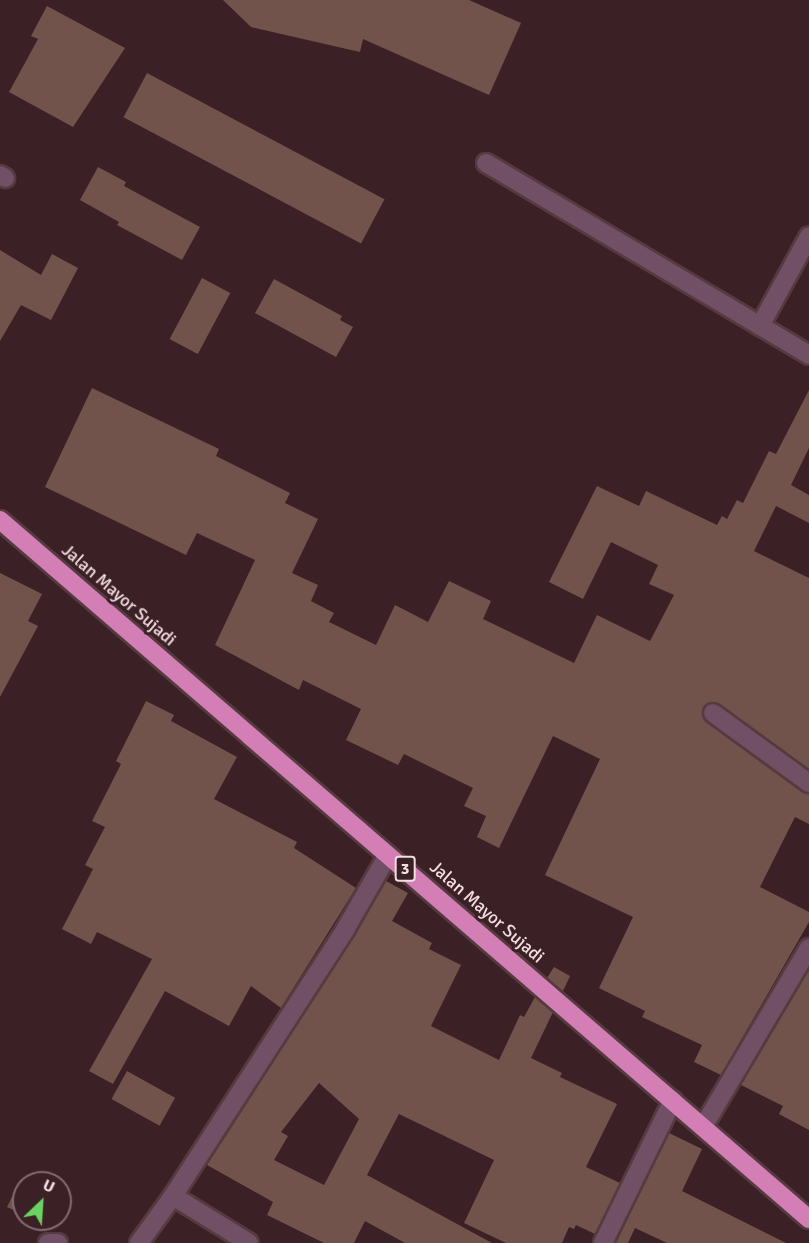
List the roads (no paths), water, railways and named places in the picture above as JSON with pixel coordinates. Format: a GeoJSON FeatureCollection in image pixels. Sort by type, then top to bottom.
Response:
{"type":"FeatureCollection","features":[{"type":"Feature","properties":{"kind":"highway","name":"Jalan Mayor Sujadi"},"geometry":{"type":"LineString","coordinates":[[0,520],[809,1219]]}},
{"type":"Feature","properties":{"kind":"street"},"geometry":{"type":"LineString","coordinates":[[486,163],[809,355]]}},
{"type":"Feature","properties":{"kind":"street"},"geometry":{"type":"LineString","coordinates":[[760,326],[809,236]]}},
{"type":"Feature","properties":{"kind":"street"},"geometry":{"type":"LineString","coordinates":[[713,713],[809,783]]}},
{"type":"Feature","properties":{"kind":"street"},"geometry":{"type":"LineString","coordinates":[[139,1243],[173,1196],[345,930],[388,855]]}},
{"type":"Feature","properties":{"kind":"street"},"geometry":{"type":"LineString","coordinates":[[703,1127],[809,948]]}},
{"type":"Feature","properties":{"kind":"street"},"geometry":{"type":"LineString","coordinates":[[603,1243],[673,1100]]}},
{"type":"Feature","properties":{"kind":"street"},"geometry":{"type":"LineString","coordinates":[[173,1196],[249,1243]]}},
{"type":"Feature","properties":{"kind":"street"},"geometry":{"type":"LineString","coordinates":[[48,1243],[58,1243]]}}]}
